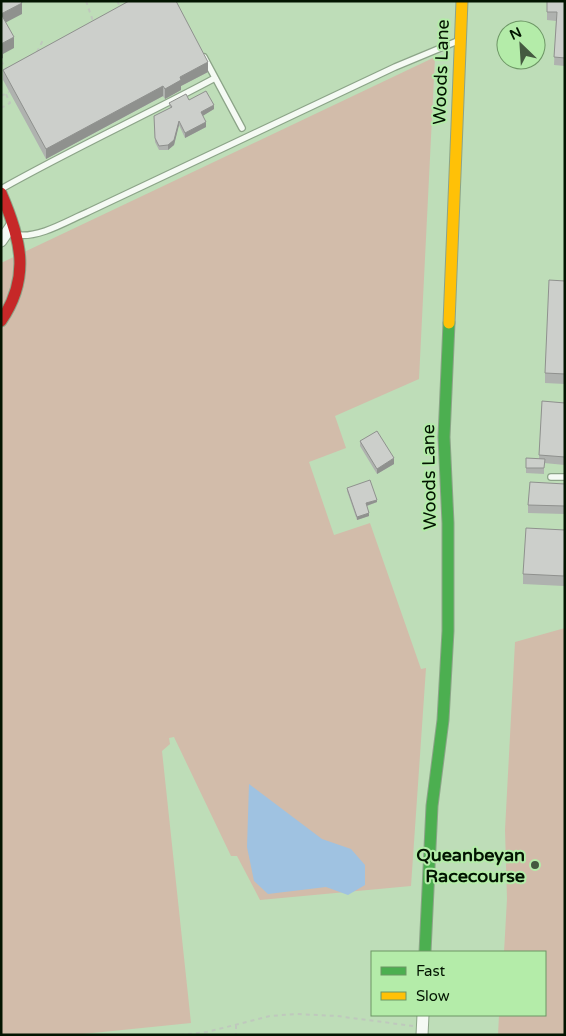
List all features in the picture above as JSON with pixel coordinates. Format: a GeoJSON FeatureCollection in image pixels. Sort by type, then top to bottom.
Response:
{"type":"FeatureCollection","features":[{"type":"Feature","properties":{"kind":"street","name":"Woods Lane"},"geometry":{"type":"LineString","coordinates":[[425,951],[430,841],[443,720],[448,631],[448,523],[444,437],[462,1]]}},
{"type":"Feature","properties":{"kind":"street"},"geometry":{"type":"LineString","coordinates":[[1,193],[21,260],[18,287],[1,322]]}},
{"type":"Feature","properties":{"kind":"street"},"geometry":{"type":"LineString","coordinates":[[1,241],[13,230]]}},
{"type":"Feature","properties":{"kind":"lane"},"geometry":{"type":"LineString","coordinates":[[13,230],[24,236],[41,232],[88,212],[395,67],[460,40]]}},
{"type":"Feature","properties":{"kind":"lane"},"geometry":{"type":"LineString","coordinates":[[202,52],[242,128]]}},
{"type":"Feature","properties":{"kind":"lane"},"geometry":{"type":"LineString","coordinates":[[1,189],[104,133],[132,122],[215,78]]}},
{"type":"Feature","properties":{"kind":"lane"},"geometry":{"type":"LineString","coordinates":[[551,477],[565,476]]}},
{"type":"Feature","properties":{"kind":"path"},"geometry":{"type":"LineString","coordinates":[[86,1],[95,26]]}},
{"type":"Feature","properties":{"kind":"path"},"geometry":{"type":"LineString","coordinates":[[117,1],[123,11],[118,14]]}},
{"type":"Feature","properties":{"kind":"path"},"geometry":{"type":"LineString","coordinates":[[36,53],[44,38]]}},
{"type":"Feature","properties":{"kind":"path"},"geometry":{"type":"LineString","coordinates":[[1,61],[7,70]]}},
{"type":"Feature","properties":{"kind":"path"},"geometry":{"type":"LineString","coordinates":[[1,96],[10,92]]}},
{"type":"Feature","properties":{"kind":"path"},"geometry":{"type":"LineString","coordinates":[[1,108],[10,103],[6,94]]}},
{"type":"Feature","properties":{"kind":"path"},"geometry":{"type":"LineString","coordinates":[[180,1035],[207,1032],[270,1016],[296,1014],[337,1016],[410,1026],[422,1024]]}},
{"type":"Feature","properties":{"kind":"path"},"geometry":{"type":"LineString","coordinates":[[236,1024],[236,1035]]}},
{"type":"Feature","properties":{"kind":"shaded area"},"geometry":{"type":"Polygon","coordinates":[[[435,57],[419,379],[335,416],[346,448],[309,462],[334,535],[370,523],[421,669],[426,668],[411,886],[260,900],[237,856],[231,856],[174,737],[169,738],[170,744],[162,751],[191,1023],[73,1035],[1,1035],[1,263],[435,57]]]}},
{"type":"Feature","properties":{"kind":"shaded area","name":"Queanbeyan Racecourse"},"geometry":{"type":"Polygon","coordinates":[[[565,628],[565,1035],[498,1035],[499,1016],[546,1016],[546,951],[504,951],[507,899],[505,830],[515,642],[565,628]]]}},
{"type":"Feature","properties":{"kind":"water"},"geometry":{"type":"Polygon","coordinates":[[[249,784],[322,839],[351,849],[365,865],[365,885],[348,895],[326,887],[268,894],[254,881],[247,847],[249,784]]]}},
{"type":"Feature","properties":{"kind":"building"},"geometry":{"type":"Polygon","coordinates":[[[1,1],[21,1],[22,3],[1,14],[1,1]]]}},
{"type":"Feature","properties":{"kind":"building"},"geometry":{"type":"Polygon","coordinates":[[[129,1],[176,1],[208,62],[180,77],[181,80],[165,89],[163,86],[46,149],[3,70],[129,1]]]}},
{"type":"Feature","properties":{"kind":"building"},"geometry":{"type":"Polygon","coordinates":[[[547,1],[565,1],[565,58],[554,57],[557,12],[547,12],[547,1]]]}},
{"type":"Feature","properties":{"kind":"building"},"geometry":{"type":"Polygon","coordinates":[[[1,14],[14,37],[1,44],[1,14]]]}},
{"type":"Feature","properties":{"kind":"building"},"geometry":{"type":"Polygon","coordinates":[[[206,91],[214,105],[201,112],[206,122],[185,133],[179,121],[174,140],[168,145],[159,146],[155,138],[154,116],[172,107],[169,103],[186,94],[189,100],[206,91]]]}},
{"type":"Feature","properties":{"kind":"building"},"geometry":{"type":"Polygon","coordinates":[[[549,280],[565,281],[565,374],[545,373],[549,280]]]}},
{"type":"Feature","properties":{"kind":"building"},"geometry":{"type":"Polygon","coordinates":[[[542,401],[565,403],[565,457],[539,455],[542,401]]]}},
{"type":"Feature","properties":{"kind":"building"},"geometry":{"type":"Polygon","coordinates":[[[377,431],[394,458],[377,469],[360,441],[377,431]]]}},
{"type":"Feature","properties":{"kind":"building"},"geometry":{"type":"Polygon","coordinates":[[[526,458],[545,459],[544,468],[526,468],[526,458]]]}},
{"type":"Feature","properties":{"kind":"building"},"geometry":{"type":"Polygon","coordinates":[[[370,480],[377,500],[366,503],[369,513],[357,517],[347,488],[370,480]]]}},
{"type":"Feature","properties":{"kind":"building"},"geometry":{"type":"Polygon","coordinates":[[[530,482],[565,484],[565,506],[528,505],[530,482]]]}},
{"type":"Feature","properties":{"kind":"building"},"geometry":{"type":"Polygon","coordinates":[[[526,528],[565,530],[564,576],[523,574],[526,528]]]}},
{"type":"Feature","properties":{"kind":"traffic: fast"},"geometry":{"type":"LineString","coordinates":[[425,951],[432,806],[443,720],[448,631],[448,523],[444,437],[449,323]]}},
{"type":"Feature","properties":{"kind":"traffic: slow"},"geometry":{"type":"LineString","coordinates":[[449,323],[462,1]]}},
{"type":"Feature","properties":{"kind":"traffic: jam"},"geometry":{"type":"LineString","coordinates":[[1,193],[14,226],[20,258],[16,289],[1,321]]}},
{"type":"Feature","properties":{"kind":"place","name":"Queanbeyan Racecourse"},"geometry":{"type":"Point","coordinates":[535,865]}}]}
